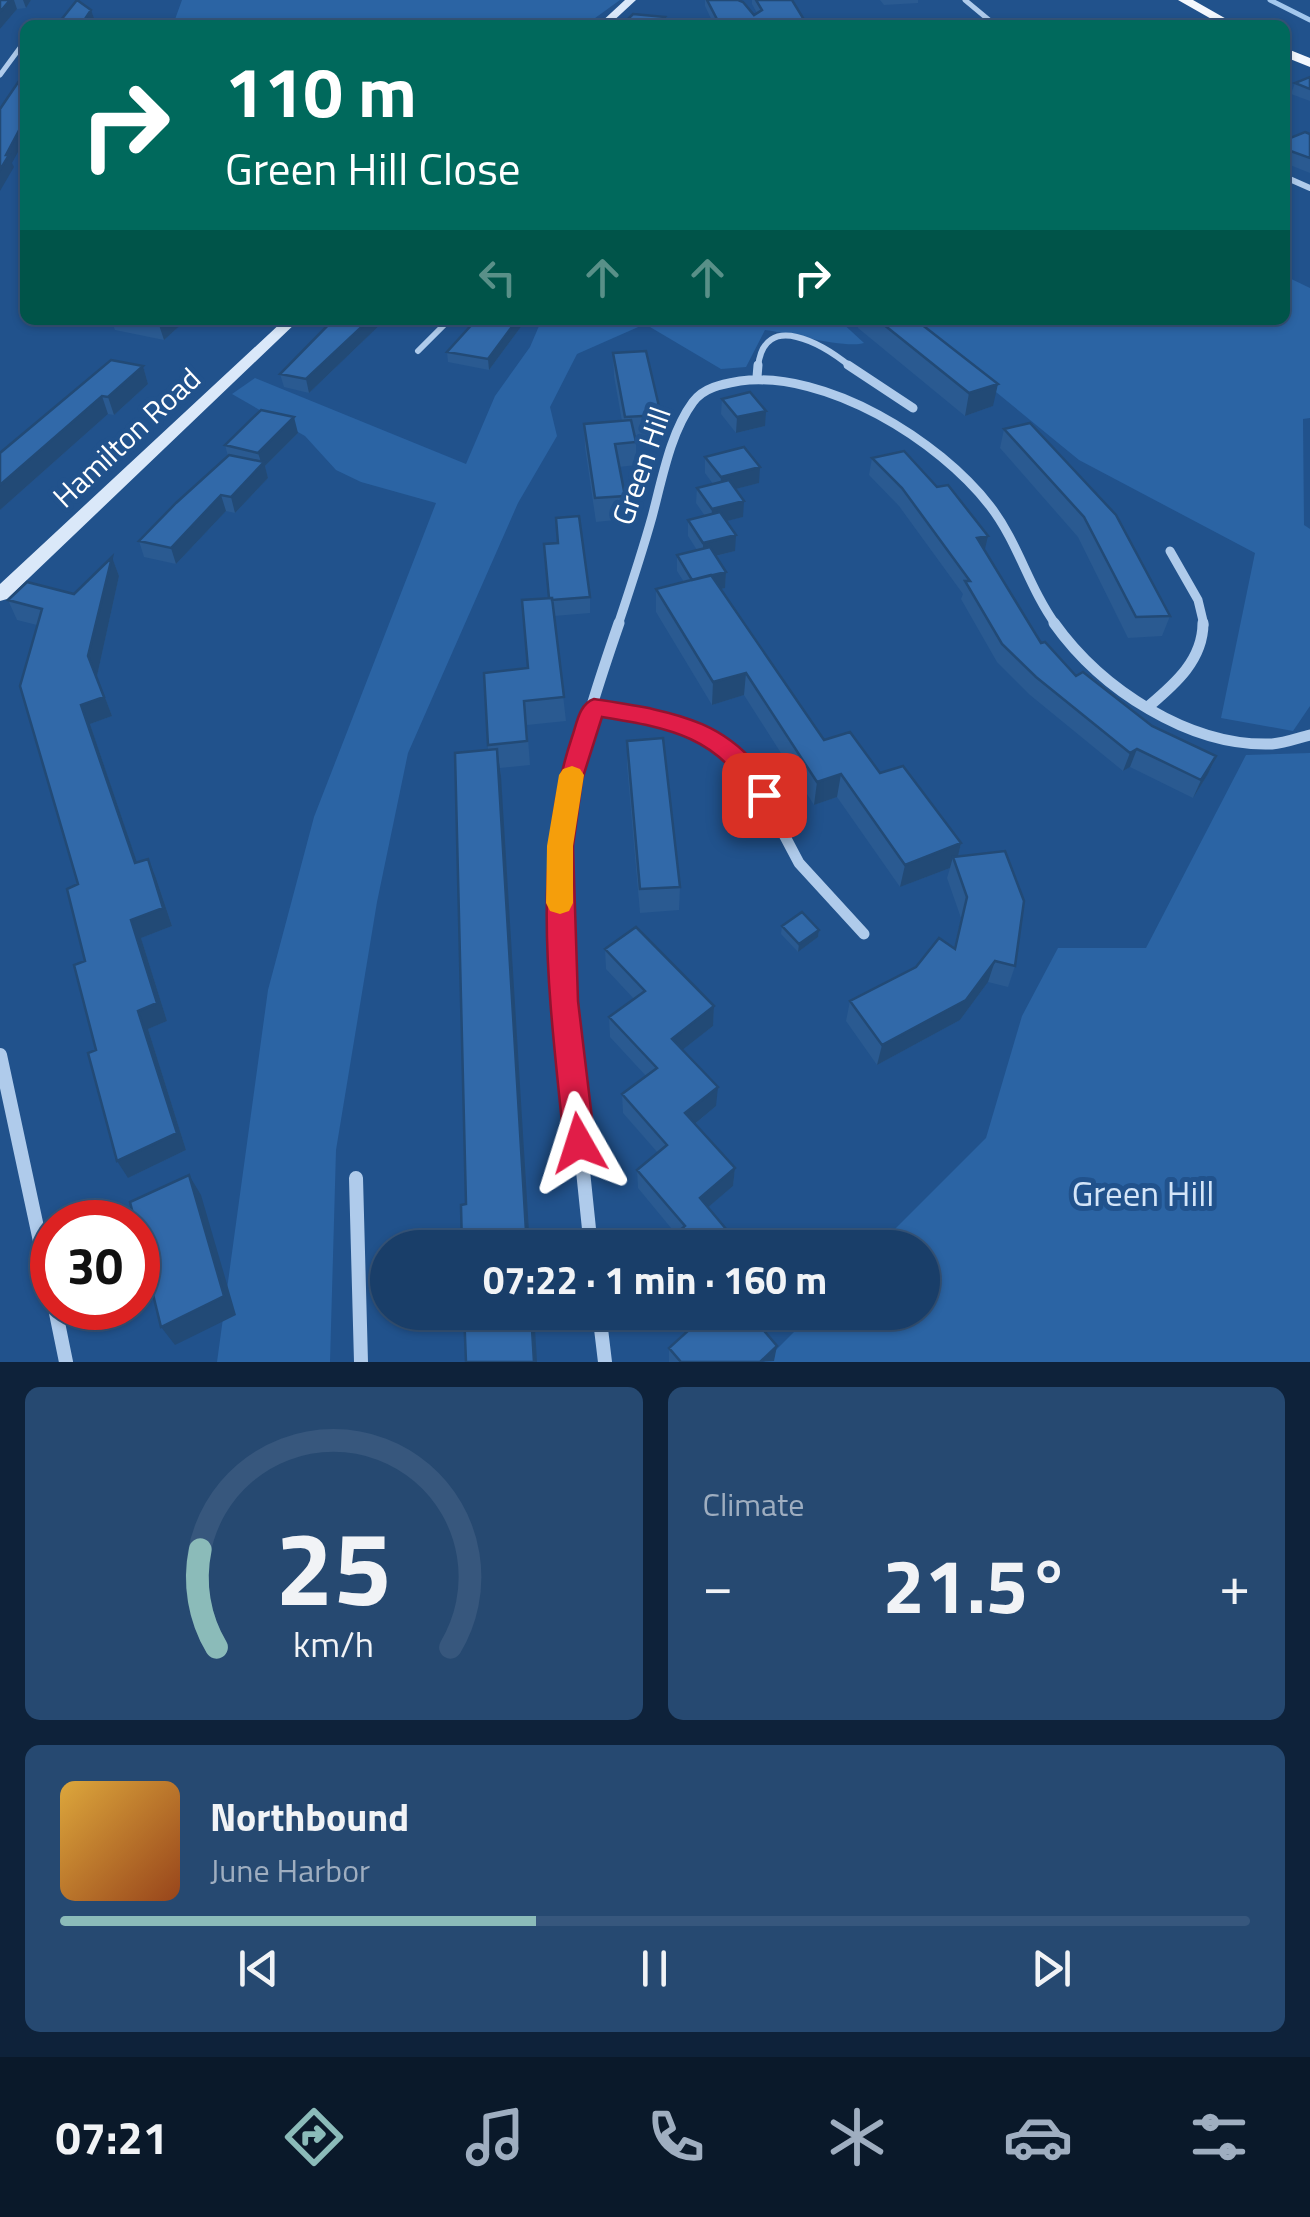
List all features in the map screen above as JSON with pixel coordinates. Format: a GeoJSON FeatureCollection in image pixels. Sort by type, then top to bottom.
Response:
{"type":"FeatureCollection","features":[{"type":"Feature","properties":{"kind":"main road"},"geometry":{"type":"LineString","coordinates":[[1184,0],[1222,20]]}},
{"type":"Feature","properties":{"kind":"street"},"geometry":{"type":"LineString","coordinates":[[608,20],[630,0]]}},
{"type":"Feature","properties":{"kind":"street"},"geometry":{"type":"LineString","coordinates":[[965,0],[988,20]]}},
{"type":"Feature","properties":{"kind":"street"},"geometry":{"type":"LineString","coordinates":[[0,75],[20,48]]}},
{"type":"Feature","properties":{"kind":"street","name":"Hamilton Road"},"geometry":{"type":"LineString","coordinates":[[0,595],[287,325]]}},
{"type":"Feature","properties":{"kind":"street"},"geometry":{"type":"LineString","coordinates":[[418,351],[444,325]]}},
{"type":"Feature","properties":{"kind":"street"},"geometry":{"type":"LineString","coordinates":[[757,377],[763,344],[786,338],[810,341],[836,351],[858,373],[913,408]]}},
{"type":"Feature","properties":{"kind":"street","name":"Green Hill"},"geometry":{"type":"LineString","coordinates":[[590,1230],[564,1001],[560,846],[570,780],[689,408],[706,391],[757,377],[800,384],[908,434],[947,462],[984,497],[1011,536],[1045,610],[1092,666],[1149,706],[1200,732],[1226,740],[1287,743],[1310,735]]}},
{"type":"Feature","properties":{"kind":"street"},"geometry":{"type":"LineString","coordinates":[[1149,706],[1188,674],[1198,648],[1203,615],[1170,550]]}},
{"type":"Feature","properties":{"kind":"street"},"geometry":{"type":"LineString","coordinates":[[594,708],[683,726],[732,751],[753,774],[793,855],[822,892],[864,934]]}},
{"type":"Feature","properties":{"kind":"street"},"geometry":{"type":"LineString","coordinates":[[0,1055],[31,1200]]}},
{"type":"Feature","properties":{"kind":"street"},"geometry":{"type":"LineString","coordinates":[[356,1178],[360,1362]]}},
{"type":"Feature","properties":{"kind":"street"},"geometry":{"type":"LineString","coordinates":[[59,1330],[66,1362]]}},
{"type":"Feature","properties":{"kind":"street"},"geometry":{"type":"LineString","coordinates":[[601,1330],[605,1362]]}},
{"type":"Feature","properties":{"kind":"green space"},"geometry":{"type":"Polygon","coordinates":[[[182,0],[620,0],[592,20],[175,20],[182,0]]]}},
{"type":"Feature","properties":{"kind":"green space"},"geometry":{"type":"Polygon","coordinates":[[[1290,278],[1310,288],[1310,418],[1303,419],[1304,525],[1310,529],[1310,706],[1293,731],[1221,718],[1255,553],[1079,460],[914,325],[1290,325],[1290,278]]]}},
{"type":"Feature","properties":{"kind":"green space"},"geometry":{"type":"Polygon","coordinates":[[[643,325],[577,354],[550,407],[557,436],[518,503],[408,753],[377,902],[336,1150],[330,1362],[217,1362],[268,990],[314,817],[436,503],[361,482],[336,470],[305,436],[232,394],[255,378],[466,464],[495,396],[530,347],[539,326],[643,325]]]}},
{"type":"Feature","properties":{"kind":"green space"},"geometry":{"type":"Polygon","coordinates":[[[647,325],[844,325],[864,343],[831,342],[765,330],[746,367],[721,369],[647,325]]]}},
{"type":"Feature","properties":{"kind":"green space","name":"Green Hill"},"geometry":{"type":"Polygon","coordinates":[[[1310,753],[1310,1362],[764,1362],[796,1330],[940,1330],[940,1230],[894,1230],[986,1138],[1022,1016],[1058,948],[1146,948],[1246,755],[1310,753]]]}},
{"type":"Feature","properties":{"kind":"building"},"geometry":{"type":"Polygon","coordinates":[[[77,0],[91,10],[84,20],[61,20],[77,0]]]}},
{"type":"Feature","properties":{"kind":"building"},"geometry":{"type":"Polygon","coordinates":[[[707,0],[738,0],[754,15],[762,10],[756,0],[792,0],[804,20],[717,20],[707,0]]]}},
{"type":"Feature","properties":{"kind":"building"},"geometry":{"type":"Polygon","coordinates":[[[633,14],[665,17],[662,20],[627,20],[633,14]]]}},
{"type":"Feature","properties":{"kind":"building"},"geometry":{"type":"Polygon","coordinates":[[[1310,77],[1310,89],[1295,83],[1310,77]]]}},
{"type":"Feature","properties":{"kind":"building"},"geometry":{"type":"Polygon","coordinates":[[[20,79],[20,128],[0,170],[0,109],[20,79]]]}},
{"type":"Feature","properties":{"kind":"building"},"geometry":{"type":"Polygon","coordinates":[[[1310,134],[1310,158],[1290,151],[1290,138],[1310,134]]]}},
{"type":"Feature","properties":{"kind":"building"},"geometry":{"type":"Polygon","coordinates":[[[328,325],[364,325],[306,379],[280,374],[328,325]]]}},
{"type":"Feature","properties":{"kind":"building"},"geometry":{"type":"Polygon","coordinates":[[[471,325],[513,325],[488,359],[447,352],[471,325]]]}},
{"type":"Feature","properties":{"kind":"building"},"geometry":{"type":"Polygon","coordinates":[[[884,325],[922,325],[998,384],[969,393],[884,325]]]}},
{"type":"Feature","properties":{"kind":"building"},"geometry":{"type":"Polygon","coordinates":[[[646,351],[661,415],[625,417],[613,353],[646,351]]]}},
{"type":"Feature","properties":{"kind":"building"},"geometry":{"type":"Polygon","coordinates":[[[111,360],[143,366],[108,397],[102,396],[0,485],[0,453],[111,360]]]}},
{"type":"Feature","properties":{"kind":"building"},"geometry":{"type":"Polygon","coordinates":[[[750,392],[766,411],[737,417],[722,399],[750,392]]]}},
{"type":"Feature","properties":{"kind":"building"},"geometry":{"type":"Polygon","coordinates":[[[261,410],[294,417],[258,453],[225,445],[261,410]]]}},
{"type":"Feature","properties":{"kind":"building"},"geometry":{"type":"Polygon","coordinates":[[[631,420],[636,442],[615,444],[625,496],[595,498],[584,424],[631,420]]]}},
{"type":"Feature","properties":{"kind":"building"},"geometry":{"type":"Polygon","coordinates":[[[1030,423],[1116,515],[1170,616],[1136,617],[1084,517],[1004,429],[1030,423]]]}},
{"type":"Feature","properties":{"kind":"building"},"geometry":{"type":"Polygon","coordinates":[[[744,447],[760,467],[721,477],[705,457],[744,447]]]}},
{"type":"Feature","properties":{"kind":"building"},"geometry":{"type":"Polygon","coordinates":[[[904,451],[937,487],[948,485],[988,536],[977,538],[1041,643],[1045,642],[1076,676],[1083,672],[1152,726],[1216,756],[1201,780],[1137,749],[1130,753],[1036,677],[1002,644],[965,581],[970,581],[902,488],[872,458],[904,451]]]}},
{"type":"Feature","properties":{"kind":"building"},"geometry":{"type":"Polygon","coordinates":[[[229,455],[264,462],[231,497],[221,495],[171,548],[139,541],[176,503],[229,455]]]}},
{"type":"Feature","properties":{"kind":"building"},"geometry":{"type":"Polygon","coordinates":[[[729,480],[744,501],[712,509],[697,488],[729,480]]]}},
{"type":"Feature","properties":{"kind":"building"},"geometry":{"type":"Polygon","coordinates":[[[720,512],[736,535],[703,543],[688,520],[720,512]]]}},
{"type":"Feature","properties":{"kind":"building"},"geometry":{"type":"Polygon","coordinates":[[[579,516],[590,597],[552,600],[544,544],[558,543],[556,518],[579,516]]]}},
{"type":"Feature","properties":{"kind":"building"},"geometry":{"type":"Polygon","coordinates":[[[710,547],[726,572],[692,580],[677,555],[710,547]]]}},
{"type":"Feature","properties":{"kind":"building"},"geometry":{"type":"Polygon","coordinates":[[[112,557],[88,656],[104,697],[81,705],[135,863],[148,859],[163,908],[131,920],[157,1003],[138,1011],[177,1133],[117,1161],[88,1053],[96,1050],[74,965],[85,961],[67,889],[78,884],[20,686],[42,609],[8,600],[27,582],[74,594],[112,557]]]}},
{"type":"Feature","properties":{"kind":"building"},"geometry":{"type":"Polygon","coordinates":[[[711,575],[824,740],[850,732],[880,773],[903,766],[961,843],[905,865],[841,774],[817,782],[746,673],[713,682],[656,589],[711,575]]]}},
{"type":"Feature","properties":{"kind":"building"},"geometry":{"type":"Polygon","coordinates":[[[552,598],[564,697],[524,701],[527,741],[488,745],[484,673],[528,668],[522,600],[552,598]]]}},
{"type":"Feature","properties":{"kind":"building"},"geometry":{"type":"Polygon","coordinates":[[[663,738],[680,887],[640,889],[627,741],[663,738]]]}},
{"type":"Feature","properties":{"kind":"building"},"geometry":{"type":"Polygon","coordinates":[[[497,749],[526,1230],[462,1230],[461,1205],[466,1204],[455,753],[497,749]]]}},
{"type":"Feature","properties":{"kind":"building"},"geometry":{"type":"Polygon","coordinates":[[[1005,851],[1024,901],[1015,966],[995,961],[966,1000],[882,1045],[850,1001],[916,967],[939,938],[955,949],[967,897],[953,857],[1005,851]]]}},
{"type":"Feature","properties":{"kind":"building"},"geometry":{"type":"Polygon","coordinates":[[[802,912],[819,930],[799,944],[782,926],[802,912]]]}},
{"type":"Feature","properties":{"kind":"building"},"geometry":{"type":"Polygon","coordinates":[[[636,927],[714,1006],[672,1039],[718,1087],[685,1113],[735,1168],[700,1198],[727,1230],[680,1230],[685,1226],[637,1170],[667,1145],[622,1094],[657,1068],[609,1017],[645,991],[605,949],[636,927]]]}},
{"type":"Feature","properties":{"kind":"building"},"geometry":{"type":"Polygon","coordinates":[[[189,1175],[224,1296],[161,1327],[160,1200],[134,1200],[189,1175]]]}},
{"type":"Feature","properties":{"kind":"building"},"geometry":{"type":"Polygon","coordinates":[[[465,1330],[532,1330],[534,1362],[466,1362],[465,1330]]]}},
{"type":"Feature","properties":{"kind":"building"},"geometry":{"type":"Polygon","coordinates":[[[689,1330],[763,1330],[777,1346],[760,1362],[681,1362],[669,1348],[689,1330]]]}},
{"type":"Feature","properties":{"kind":"waterway"},"geometry":{"type":"LineString","coordinates":[[1270,0],[1310,20]]}},
{"type":"Feature","properties":{"kind":"slow traffic"},"geometry":{"type":"LineString","coordinates":[[560,903],[560,846],[572,775]]}},
{"type":"Feature","properties":{"kind":"route"},"geometry":{"type":"LineString","coordinates":[[579,1143],[564,1001],[560,846],[570,780],[594,708],[656,717],[697,730],[732,751],[753,774],[764,795]]}}]}
